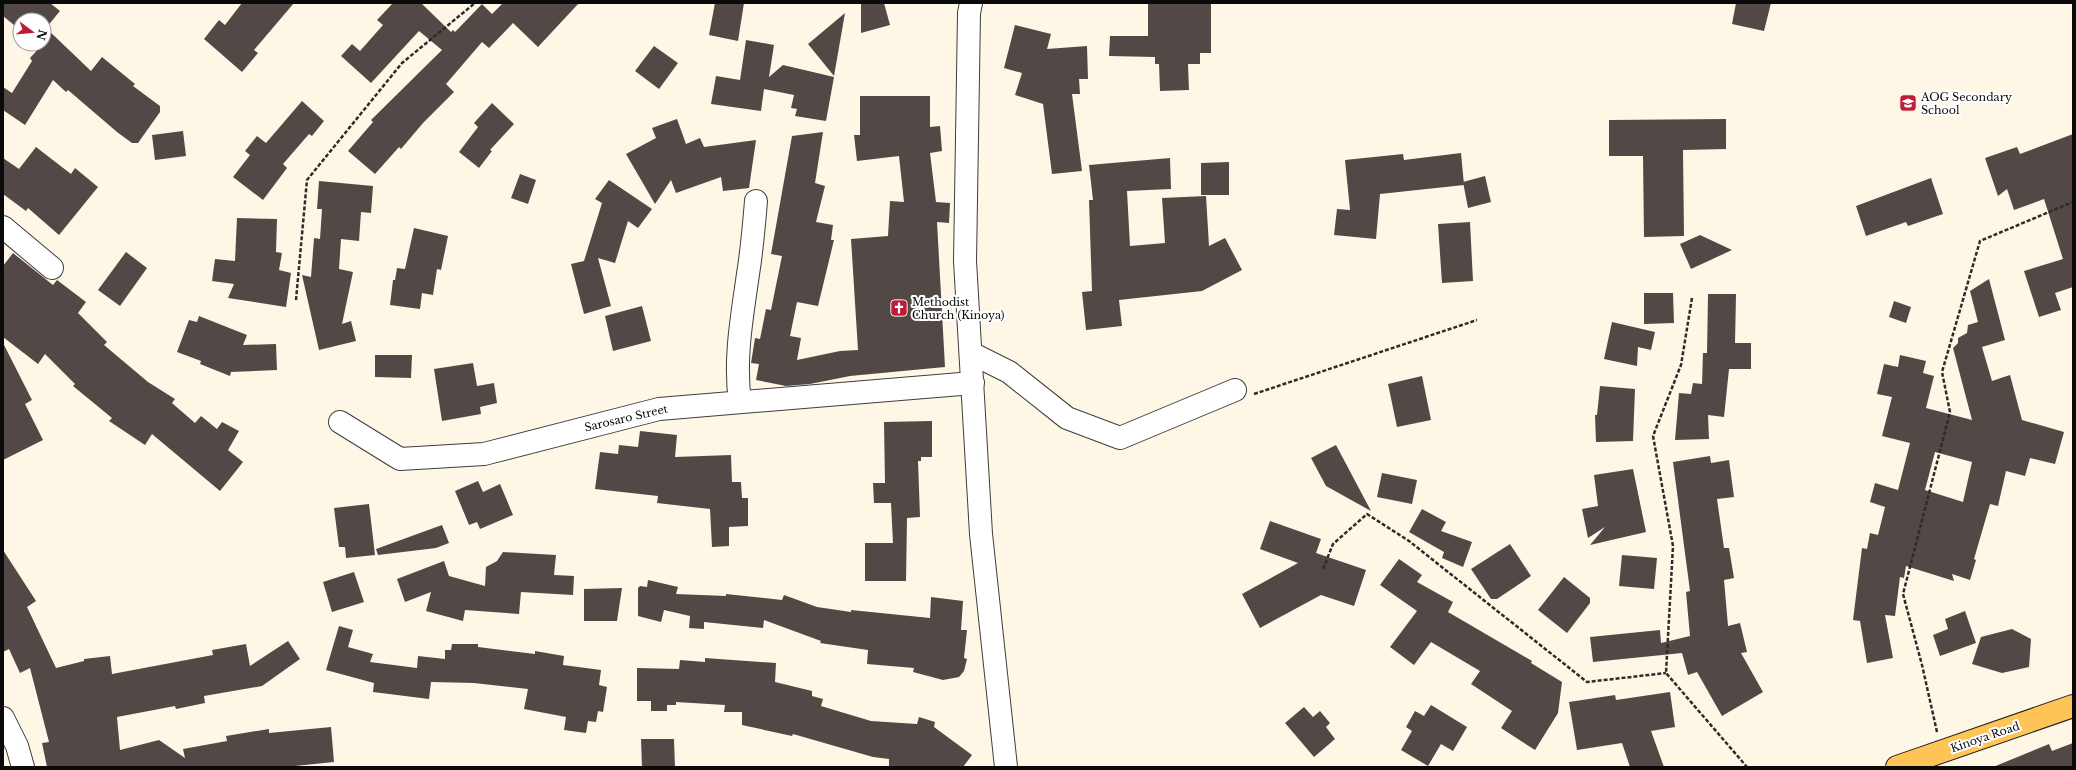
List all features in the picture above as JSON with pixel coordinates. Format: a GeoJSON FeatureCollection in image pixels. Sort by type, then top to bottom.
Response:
{"type":"FeatureCollection","features":[{"type":"Feature","properties":{"kind":"main road","name":"Kinoya Road"},"geometry":{"type":"LineString","coordinates":[[1897,767],[2073,706]]}},
{"type":"Feature","properties":{"kind":"street"},"geometry":{"type":"LineString","coordinates":[[971,3],[969,13],[965,261],[981,534],[1006,767]]}},
{"type":"Feature","properties":{"kind":"street"},"geometry":{"type":"LineString","coordinates":[[740,402],[737,381],[738,351],[751,255],[756,201]]}},
{"type":"Feature","properties":{"kind":"street"},"geometry":{"type":"LineString","coordinates":[[3,227],[52,268]]}},
{"type":"Feature","properties":{"kind":"street"},"geometry":{"type":"LineString","coordinates":[[971,353],[1009,372],[1068,418],[1120,438],[1235,390]]}},
{"type":"Feature","properties":{"kind":"street","name":"Sarosaro Street"},"geometry":{"type":"LineString","coordinates":[[340,422],[400,459],[484,454],[659,409],[972,383]]}},
{"type":"Feature","properties":{"kind":"street"},"geometry":{"type":"LineString","coordinates":[[3,718],[17,746],[23,767]]}},
{"type":"Feature","properties":{"kind":"path"},"geometry":{"type":"LineString","coordinates":[[296,300],[307,180],[402,63],[475,3]]}},
{"type":"Feature","properties":{"kind":"path"},"geometry":{"type":"LineString","coordinates":[[1941,752],[1922,665],[1902,594],[1950,412],[1942,372],[1980,240],[2073,202]]}},
{"type":"Feature","properties":{"kind":"path"},"geometry":{"type":"LineString","coordinates":[[1692,298],[1681,366],[1653,436],[1673,546],[1666,672],[1747,767]]}},
{"type":"Feature","properties":{"kind":"path"},"geometry":{"type":"LineString","coordinates":[[1235,390],[1255,394],[1477,320]]}},
{"type":"Feature","properties":{"kind":"path"},"geometry":{"type":"LineString","coordinates":[[1324,569],[1333,544],[1367,514],[1409,542],[1587,682],[1666,672]]}},
{"type":"Feature","properties":{"kind":"building"},"geometry":{"type":"Polygon","coordinates":[[[3,3],[50,3],[60,11],[52,21],[52,12],[12,12],[12,23],[3,16],[3,3]]]}},
{"type":"Feature","properties":{"kind":"building"},"geometry":{"type":"Polygon","coordinates":[[[242,3],[294,3],[254,50],[258,53],[242,72],[204,39],[219,20],[225,25],[242,3]]]}},
{"type":"Feature","properties":{"kind":"building"},"geometry":{"type":"Polygon","coordinates":[[[393,3],[421,3],[451,32],[453,30],[455,32],[482,4],[492,14],[503,3],[579,3],[538,47],[513,23],[489,48],[482,42],[446,84],[454,92],[423,123],[401,149],[399,147],[375,174],[348,151],[373,122],[371,120],[442,50],[419,31],[371,83],[341,56],[352,44],[360,51],[383,25],[377,20],[393,3]]]}},
{"type":"Feature","properties":{"kind":"building"},"geometry":{"type":"Polygon","coordinates":[[[715,3],[744,3],[738,41],[709,35],[715,3]]]}},
{"type":"Feature","properties":{"kind":"building"},"geometry":{"type":"Polygon","coordinates":[[[861,3],[884,3],[890,25],[861,33],[861,3]]]}},
{"type":"Feature","properties":{"kind":"building"},"geometry":{"type":"Polygon","coordinates":[[[1148,3],[1211,3],[1211,53],[1200,53],[1200,64],[1188,64],[1189,90],[1160,91],[1159,64],[1155,64],[1155,57],[1109,56],[1110,36],[1148,36],[1148,3]]]}},
{"type":"Feature","properties":{"kind":"building"},"geometry":{"type":"Polygon","coordinates":[[[1736,3],[1771,3],[1764,31],[1732,24],[1736,3]]]}},
{"type":"Feature","properties":{"kind":"building"},"geometry":{"type":"Polygon","coordinates":[[[845,13],[834,76],[808,44],[845,13]]]}},
{"type":"Feature","properties":{"kind":"building"},"geometry":{"type":"Polygon","coordinates":[[[1015,25],[1051,34],[1047,49],[1087,46],[1088,79],[1079,79],[1080,94],[1072,94],[1082,171],[1052,174],[1043,104],[1015,95],[1022,73],[1004,68],[1015,25]]]}},
{"type":"Feature","properties":{"kind":"building"},"geometry":{"type":"Polygon","coordinates":[[[52,34],[91,71],[102,57],[135,84],[133,86],[160,106],[160,112],[138,143],[132,143],[68,90],[66,92],[53,80],[25,125],[3,110],[3,87],[12,93],[32,61],[30,58],[35,52],[52,52],[52,34]]]}},
{"type":"Feature","properties":{"kind":"building"},"geometry":{"type":"Polygon","coordinates":[[[746,40],[774,45],[769,77],[783,65],[834,77],[826,121],[795,116],[797,109],[791,108],[794,95],[764,89],[761,111],[711,104],[716,76],[740,80],[746,40]]]}},
{"type":"Feature","properties":{"kind":"building"},"geometry":{"type":"Polygon","coordinates":[[[654,46],[678,63],[659,89],[635,71],[654,46]]]}},
{"type":"Feature","properties":{"kind":"building"},"geometry":{"type":"Polygon","coordinates":[[[860,96],[930,96],[930,127],[940,126],[942,151],[930,153],[936,202],[950,203],[949,223],[937,222],[945,367],[850,376],[810,384],[786,386],[756,380],[759,364],[751,363],[755,338],[760,339],[766,309],[771,310],[782,256],[771,254],[792,136],[823,132],[815,183],[825,186],[816,222],[833,225],[831,240],[834,240],[818,306],[797,302],[790,336],[801,338],[797,360],[840,351],[858,350],[851,239],[888,236],[890,201],[904,202],[899,156],[857,161],[854,135],[860,135],[860,96]]]}},
{"type":"Feature","properties":{"kind":"building"},"geometry":{"type":"Polygon","coordinates":[[[302,101],[324,121],[312,136],[309,134],[283,164],[287,168],[263,200],[233,177],[250,155],[245,151],[257,136],[266,143],[302,101]]]}},
{"type":"Feature","properties":{"kind":"building"},"geometry":{"type":"Polygon","coordinates":[[[492,103],[514,124],[490,150],[492,151],[479,168],[459,152],[478,127],[474,123],[492,103]]]}},
{"type":"Feature","properties":{"kind":"building"},"geometry":{"type":"Polygon","coordinates":[[[677,119],[686,144],[700,138],[704,147],[756,140],[749,188],[723,191],[721,177],[676,193],[671,180],[655,204],[626,154],[656,138],[652,128],[677,119]]]}},
{"type":"Feature","properties":{"kind":"building"},"geometry":{"type":"Polygon","coordinates":[[[1726,119],[1726,149],[1683,150],[1684,236],[1644,237],[1643,156],[1609,156],[1609,120],[1726,119]]]}},
{"type":"Feature","properties":{"kind":"building"},"geometry":{"type":"Polygon","coordinates":[[[183,131],[186,156],[155,160],[152,135],[183,131]]]}},
{"type":"Feature","properties":{"kind":"building"},"geometry":{"type":"Polygon","coordinates":[[[2073,134],[2073,287],[2055,293],[2061,310],[2039,317],[2024,271],[2063,259],[2044,199],[2014,210],[2007,189],[1998,196],[1985,158],[2017,147],[2020,154],[2073,134]]]}},
{"type":"Feature","properties":{"kind":"building"},"geometry":{"type":"Polygon","coordinates":[[[36,147],[71,174],[75,168],[98,187],[59,235],[28,208],[26,211],[3,194],[3,158],[19,169],[36,147]]]}},
{"type":"Feature","properties":{"kind":"building"},"geometry":{"type":"Polygon","coordinates":[[[1461,153],[1464,185],[1380,194],[1376,239],[1334,235],[1337,209],[1350,210],[1345,160],[1403,154],[1404,160],[1461,153]]]}},
{"type":"Feature","properties":{"kind":"building"},"geometry":{"type":"Polygon","coordinates":[[[1170,158],[1171,189],[1127,191],[1130,246],[1165,243],[1162,198],[1206,196],[1209,246],[1225,238],[1242,270],[1202,291],[1119,300],[1122,326],[1086,330],[1082,292],[1092,291],[1089,200],[1093,200],[1089,165],[1170,158]]]}},
{"type":"Feature","properties":{"kind":"building"},"geometry":{"type":"Polygon","coordinates":[[[1229,162],[1229,195],[1201,195],[1201,163],[1229,162]]]}},
{"type":"Feature","properties":{"kind":"building"},"geometry":{"type":"Polygon","coordinates":[[[520,174],[536,180],[528,204],[511,198],[520,174]]]}},
{"type":"Feature","properties":{"kind":"building"},"geometry":{"type":"Polygon","coordinates":[[[1485,176],[1491,202],[1468,208],[1463,182],[1485,176]]]}},
{"type":"Feature","properties":{"kind":"building"},"geometry":{"type":"Polygon","coordinates":[[[1931,178],[1943,214],[1908,226],[1906,222],[1866,236],[1856,206],[1931,178]]]}},
{"type":"Feature","properties":{"kind":"building"},"geometry":{"type":"Polygon","coordinates":[[[609,180],[652,209],[638,228],[628,221],[615,263],[598,258],[611,306],[584,314],[571,264],[584,261],[602,203],[595,199],[609,180]]]}},
{"type":"Feature","properties":{"kind":"building"},"geometry":{"type":"Polygon","coordinates":[[[319,181],[373,186],[371,213],[361,212],[359,241],[341,239],[339,269],[353,272],[342,324],[351,321],[356,341],[319,350],[302,275],[311,277],[314,238],[320,239],[322,209],[317,209],[319,181]]]}},
{"type":"Feature","properties":{"kind":"building"},"geometry":{"type":"Polygon","coordinates":[[[237,218],[277,219],[276,252],[282,253],[279,270],[291,273],[286,307],[228,298],[234,284],[212,281],[215,259],[235,261],[237,218]]]}},
{"type":"Feature","properties":{"kind":"building"},"geometry":{"type":"Polygon","coordinates":[[[1470,222],[1473,281],[1442,283],[1438,224],[1470,222]]]}},
{"type":"Feature","properties":{"kind":"building"},"geometry":{"type":"Polygon","coordinates":[[[414,228],[448,236],[441,270],[437,269],[433,295],[422,293],[420,309],[390,305],[393,280],[395,280],[397,268],[405,269],[414,228]]]}},
{"type":"Feature","properties":{"kind":"building"},"geometry":{"type":"Polygon","coordinates":[[[1700,235],[1732,250],[1691,269],[1680,244],[1700,235]]]}},
{"type":"Feature","properties":{"kind":"building"},"geometry":{"type":"Polygon","coordinates":[[[126,252],[147,268],[120,306],[98,290],[126,252]]]}},
{"type":"Feature","properties":{"kind":"building"},"geometry":{"type":"Polygon","coordinates":[[[13,253],[53,285],[57,280],[86,302],[78,313],[107,342],[104,345],[148,382],[175,399],[172,403],[195,423],[201,416],[217,429],[222,422],[239,431],[228,450],[243,462],[220,491],[152,434],[145,445],[109,421],[112,418],[73,386],[75,384],[45,354],[38,364],[3,337],[3,266],[13,253]]]}},
{"type":"Feature","properties":{"kind":"building"},"geometry":{"type":"Polygon","coordinates":[[[1989,279],[2005,340],[1982,347],[1992,381],[2010,375],[2022,420],[2064,432],[2055,464],[2030,458],[2025,476],[2006,471],[1998,506],[1990,504],[1974,559],[1976,560],[1970,580],[1952,574],[1954,581],[1906,566],[1904,578],[1900,577],[1895,616],[1885,615],[1893,658],[1867,663],[1860,621],[1853,620],[1862,548],[1867,549],[1870,533],[1878,535],[1885,507],[1870,502],[1875,483],[1898,490],[1910,443],[1882,436],[1892,397],[1877,394],[1884,364],[1898,367],[1900,355],[1926,361],[1923,373],[1934,376],[1926,408],[1972,420],[1953,348],[1958,343],[1958,338],[1967,333],[1968,325],[1978,322],[1970,291],[1989,279]],[[1935,452],[1925,490],[1963,502],[1972,462],[1935,452]]]}},
{"type":"Feature","properties":{"kind":"building"},"geometry":{"type":"Polygon","coordinates":[[[1644,293],[1673,293],[1674,323],[1644,324],[1644,293]]]}},
{"type":"Feature","properties":{"kind":"building"},"geometry":{"type":"Polygon","coordinates":[[[1708,294],[1736,294],[1735,343],[1751,343],[1751,369],[1729,369],[1724,417],[1708,415],[1709,439],[1675,440],[1679,393],[1691,394],[1693,383],[1702,384],[1703,353],[1707,353],[1708,294]]]}},
{"type":"Feature","properties":{"kind":"building"},"geometry":{"type":"Polygon","coordinates":[[[1894,301],[1911,307],[1906,323],[1889,317],[1894,301]]]}},
{"type":"Feature","properties":{"kind":"building"},"geometry":{"type":"Polygon","coordinates":[[[642,306],[651,341],[613,351],[605,316],[642,306]]]}},
{"type":"Feature","properties":{"kind":"building"},"geometry":{"type":"Polygon","coordinates":[[[199,316],[247,335],[243,345],[276,344],[277,370],[231,372],[230,376],[200,364],[201,361],[177,352],[189,320],[197,322],[199,316]]]}},
{"type":"Feature","properties":{"kind":"building"},"geometry":{"type":"Polygon","coordinates":[[[1612,322],[1655,332],[1651,350],[1638,347],[1637,366],[1604,359],[1612,322]]]}},
{"type":"Feature","properties":{"kind":"building"},"geometry":{"type":"Polygon","coordinates":[[[3,343],[32,400],[25,404],[43,440],[3,460],[3,343]]]}},
{"type":"Feature","properties":{"kind":"building"},"geometry":{"type":"Polygon","coordinates":[[[375,355],[412,355],[411,378],[375,377],[375,355]]]}},
{"type":"Feature","properties":{"kind":"building"},"geometry":{"type":"Polygon","coordinates":[[[473,363],[477,386],[494,383],[497,403],[480,407],[481,414],[442,421],[434,369],[473,363]]]}},
{"type":"Feature","properties":{"kind":"building"},"geometry":{"type":"Polygon","coordinates":[[[1422,376],[1431,420],[1397,427],[1388,384],[1422,376]]]}},
{"type":"Feature","properties":{"kind":"building"},"geometry":{"type":"Polygon","coordinates":[[[1600,386],[1635,389],[1633,441],[1596,442],[1595,415],[1597,415],[1600,386]]]}},
{"type":"Feature","properties":{"kind":"building"},"geometry":{"type":"Polygon","coordinates":[[[932,421],[932,457],[921,457],[921,461],[918,461],[920,517],[907,518],[906,581],[865,581],[865,543],[893,543],[891,503],[874,503],[873,483],[885,483],[884,422],[932,421]]]}},
{"type":"Feature","properties":{"kind":"building"},"geometry":{"type":"Polygon","coordinates":[[[640,431],[677,435],[675,457],[731,455],[732,482],[741,482],[742,498],[748,498],[748,526],[729,527],[729,546],[712,547],[710,509],[657,503],[658,496],[595,489],[600,452],[618,454],[619,445],[638,447],[640,431]]]}},
{"type":"Feature","properties":{"kind":"building"},"geometry":{"type":"Polygon","coordinates":[[[1336,445],[1371,511],[1326,486],[1311,458],[1336,445]]]}},
{"type":"Feature","properties":{"kind":"building"},"geometry":{"type":"Polygon","coordinates":[[[1710,456],[1711,463],[1729,460],[1734,497],[1717,499],[1724,548],[1729,548],[1734,578],[1724,580],[1728,626],[1740,623],[1747,652],[1741,653],[1763,692],[1722,716],[1697,672],[1688,675],[1682,653],[1593,662],[1590,637],[1660,630],[1661,643],[1690,636],[1686,592],[1690,591],[1673,462],[1710,456]]]}},
{"type":"Feature","properties":{"kind":"building"},"geometry":{"type":"Polygon","coordinates":[[[1633,469],[1646,532],[1590,545],[1605,527],[1588,538],[1582,509],[1598,506],[1594,475],[1633,469]]]}},
{"type":"Feature","properties":{"kind":"building"},"geometry":{"type":"Polygon","coordinates":[[[1382,473],[1417,480],[1412,504],[1377,497],[1382,473]]]}},
{"type":"Feature","properties":{"kind":"building"},"geometry":{"type":"Polygon","coordinates":[[[478,481],[483,492],[500,484],[513,515],[480,529],[477,522],[469,525],[455,491],[478,481]]]}},
{"type":"Feature","properties":{"kind":"building"},"geometry":{"type":"Polygon","coordinates":[[[369,504],[375,555],[346,558],[345,547],[339,547],[334,508],[369,504]]]}},
{"type":"Feature","properties":{"kind":"building"},"geometry":{"type":"Polygon","coordinates":[[[1422,509],[1446,522],[1441,531],[1472,542],[1463,567],[1442,558],[1444,552],[1409,532],[1422,509]]]}},
{"type":"Feature","properties":{"kind":"building"},"geometry":{"type":"Polygon","coordinates":[[[1270,521],[1321,539],[1316,553],[1366,570],[1354,606],[1321,595],[1260,628],[1242,594],[1298,563],[1260,549],[1270,521]]]}},
{"type":"Feature","properties":{"kind":"building"},"geometry":{"type":"Polygon","coordinates":[[[442,525],[449,543],[436,548],[378,555],[376,549],[442,525]]]}},
{"type":"Feature","properties":{"kind":"building"},"geometry":{"type":"Polygon","coordinates":[[[1510,544],[1531,576],[1497,599],[1491,599],[1471,569],[1510,544]]]}},
{"type":"Feature","properties":{"kind":"building"},"geometry":{"type":"Polygon","coordinates":[[[3,550],[36,601],[27,607],[56,668],[84,661],[84,659],[110,656],[112,674],[213,655],[212,650],[246,644],[250,666],[288,641],[300,659],[262,686],[204,696],[205,703],[176,709],[175,706],[117,717],[120,750],[159,740],[185,758],[183,749],[227,741],[226,736],[269,729],[269,733],[331,727],[334,762],[285,767],[47,767],[42,743],[49,742],[30,668],[20,673],[9,649],[3,652],[3,550]]]}},
{"type":"Feature","properties":{"kind":"building"},"geometry":{"type":"Polygon","coordinates":[[[503,552],[556,555],[554,575],[574,576],[573,595],[521,592],[519,614],[465,610],[463,621],[426,611],[431,592],[405,602],[397,579],[444,561],[449,576],[485,586],[486,567],[497,561],[503,552]]]}},
{"type":"Feature","properties":{"kind":"building"},"geometry":{"type":"Polygon","coordinates":[[[1622,555],[1657,558],[1654,589],[1619,586],[1622,555]]]}},
{"type":"Feature","properties":{"kind":"building"},"geometry":{"type":"Polygon","coordinates":[[[1399,559],[1422,575],[1417,582],[1453,602],[1448,612],[1532,661],[1531,663],[1562,682],[1558,713],[1535,750],[1501,728],[1512,711],[1471,684],[1480,671],[1431,642],[1414,665],[1390,647],[1417,611],[1380,585],[1399,559]]]}},
{"type":"Feature","properties":{"kind":"building"},"geometry":{"type":"Polygon","coordinates":[[[354,572],[364,602],[332,612],[323,582],[354,572]]]}},
{"type":"Feature","properties":{"kind":"building"},"geometry":{"type":"Polygon","coordinates":[[[1564,577],[1590,598],[1590,603],[1567,633],[1538,610],[1564,577]]]}},
{"type":"Feature","properties":{"kind":"building"},"geometry":{"type":"Polygon","coordinates":[[[648,580],[678,587],[676,594],[726,596],[726,594],[782,600],[784,595],[817,607],[851,612],[851,610],[930,618],[931,597],[963,601],[961,630],[967,630],[964,658],[967,659],[964,671],[959,677],[943,680],[913,672],[914,668],[867,664],[868,650],[820,643],[821,641],[764,620],[763,628],[704,622],[704,629],[689,628],[690,616],[664,610],[661,622],[638,616],[638,588],[640,586],[647,587],[648,580]]]}},
{"type":"Feature","properties":{"kind":"building"},"geometry":{"type":"Polygon","coordinates":[[[622,588],[617,621],[584,621],[584,589],[622,588]]]}},
{"type":"Feature","properties":{"kind":"building"},"geometry":{"type":"Polygon","coordinates":[[[1965,611],[1976,643],[1940,656],[1933,635],[1948,629],[1945,619],[1965,611]]]}},
{"type":"Feature","properties":{"kind":"building"},"geometry":{"type":"Polygon","coordinates":[[[339,626],[353,630],[348,647],[373,654],[370,662],[417,668],[418,656],[445,659],[445,650],[451,650],[452,644],[478,644],[478,647],[535,654],[535,651],[564,656],[563,665],[601,670],[599,685],[607,687],[603,712],[598,711],[596,722],[588,721],[586,733],[564,730],[566,717],[524,709],[528,689],[474,683],[431,682],[429,699],[373,692],[374,683],[326,670],[339,626]]]}},
{"type":"Feature","properties":{"kind":"building"},"geometry":{"type":"Polygon","coordinates":[[[2012,629],[2031,639],[2029,667],[2002,673],[1972,664],[1981,637],[2012,629]]]}},
{"type":"Feature","properties":{"kind":"building"},"geometry":{"type":"Polygon","coordinates":[[[705,658],[776,663],[775,682],[812,691],[812,696],[823,699],[821,706],[871,721],[917,724],[919,717],[935,722],[934,727],[972,755],[963,767],[889,767],[889,759],[873,757],[793,734],[792,736],[742,725],[742,712],[724,712],[725,705],[676,702],[676,705],[667,705],[667,711],[651,711],[651,701],[637,701],[637,668],[679,669],[680,660],[705,662],[705,658]]]}},
{"type":"Feature","properties":{"kind":"building"},"geometry":{"type":"Polygon","coordinates":[[[1670,692],[1675,727],[1651,731],[1664,767],[1630,767],[1622,743],[1577,750],[1569,702],[1615,695],[1616,700],[1670,692]]]}},
{"type":"Feature","properties":{"kind":"building"},"geometry":{"type":"Polygon","coordinates":[[[1431,705],[1467,727],[1453,751],[1441,744],[1428,766],[1401,750],[1412,731],[1406,727],[1415,711],[1424,716],[1431,705]]]}},
{"type":"Feature","properties":{"kind":"building"},"geometry":{"type":"Polygon","coordinates":[[[1304,707],[1313,717],[1320,711],[1330,723],[1326,727],[1335,739],[1314,757],[1285,723],[1304,707]]]}},
{"type":"Feature","properties":{"kind":"building"},"geometry":{"type":"Polygon","coordinates":[[[641,739],[674,739],[675,767],[642,767],[641,739]]]}},
{"type":"Feature","properties":{"kind":"building"},"geometry":{"type":"Polygon","coordinates":[[[2073,743],[2073,767],[1993,767],[2049,744],[2052,751],[2073,743]]]}},
{"type":"Feature","properties":{"kind":"place","name":"AOG Secondary School"},"geometry":{"type":"Point","coordinates":[1908,103]}},
{"type":"Feature","properties":{"kind":"place","name":"Methodist Church (Kinoya)"},"geometry":{"type":"Point","coordinates":[899,308]}}]}
